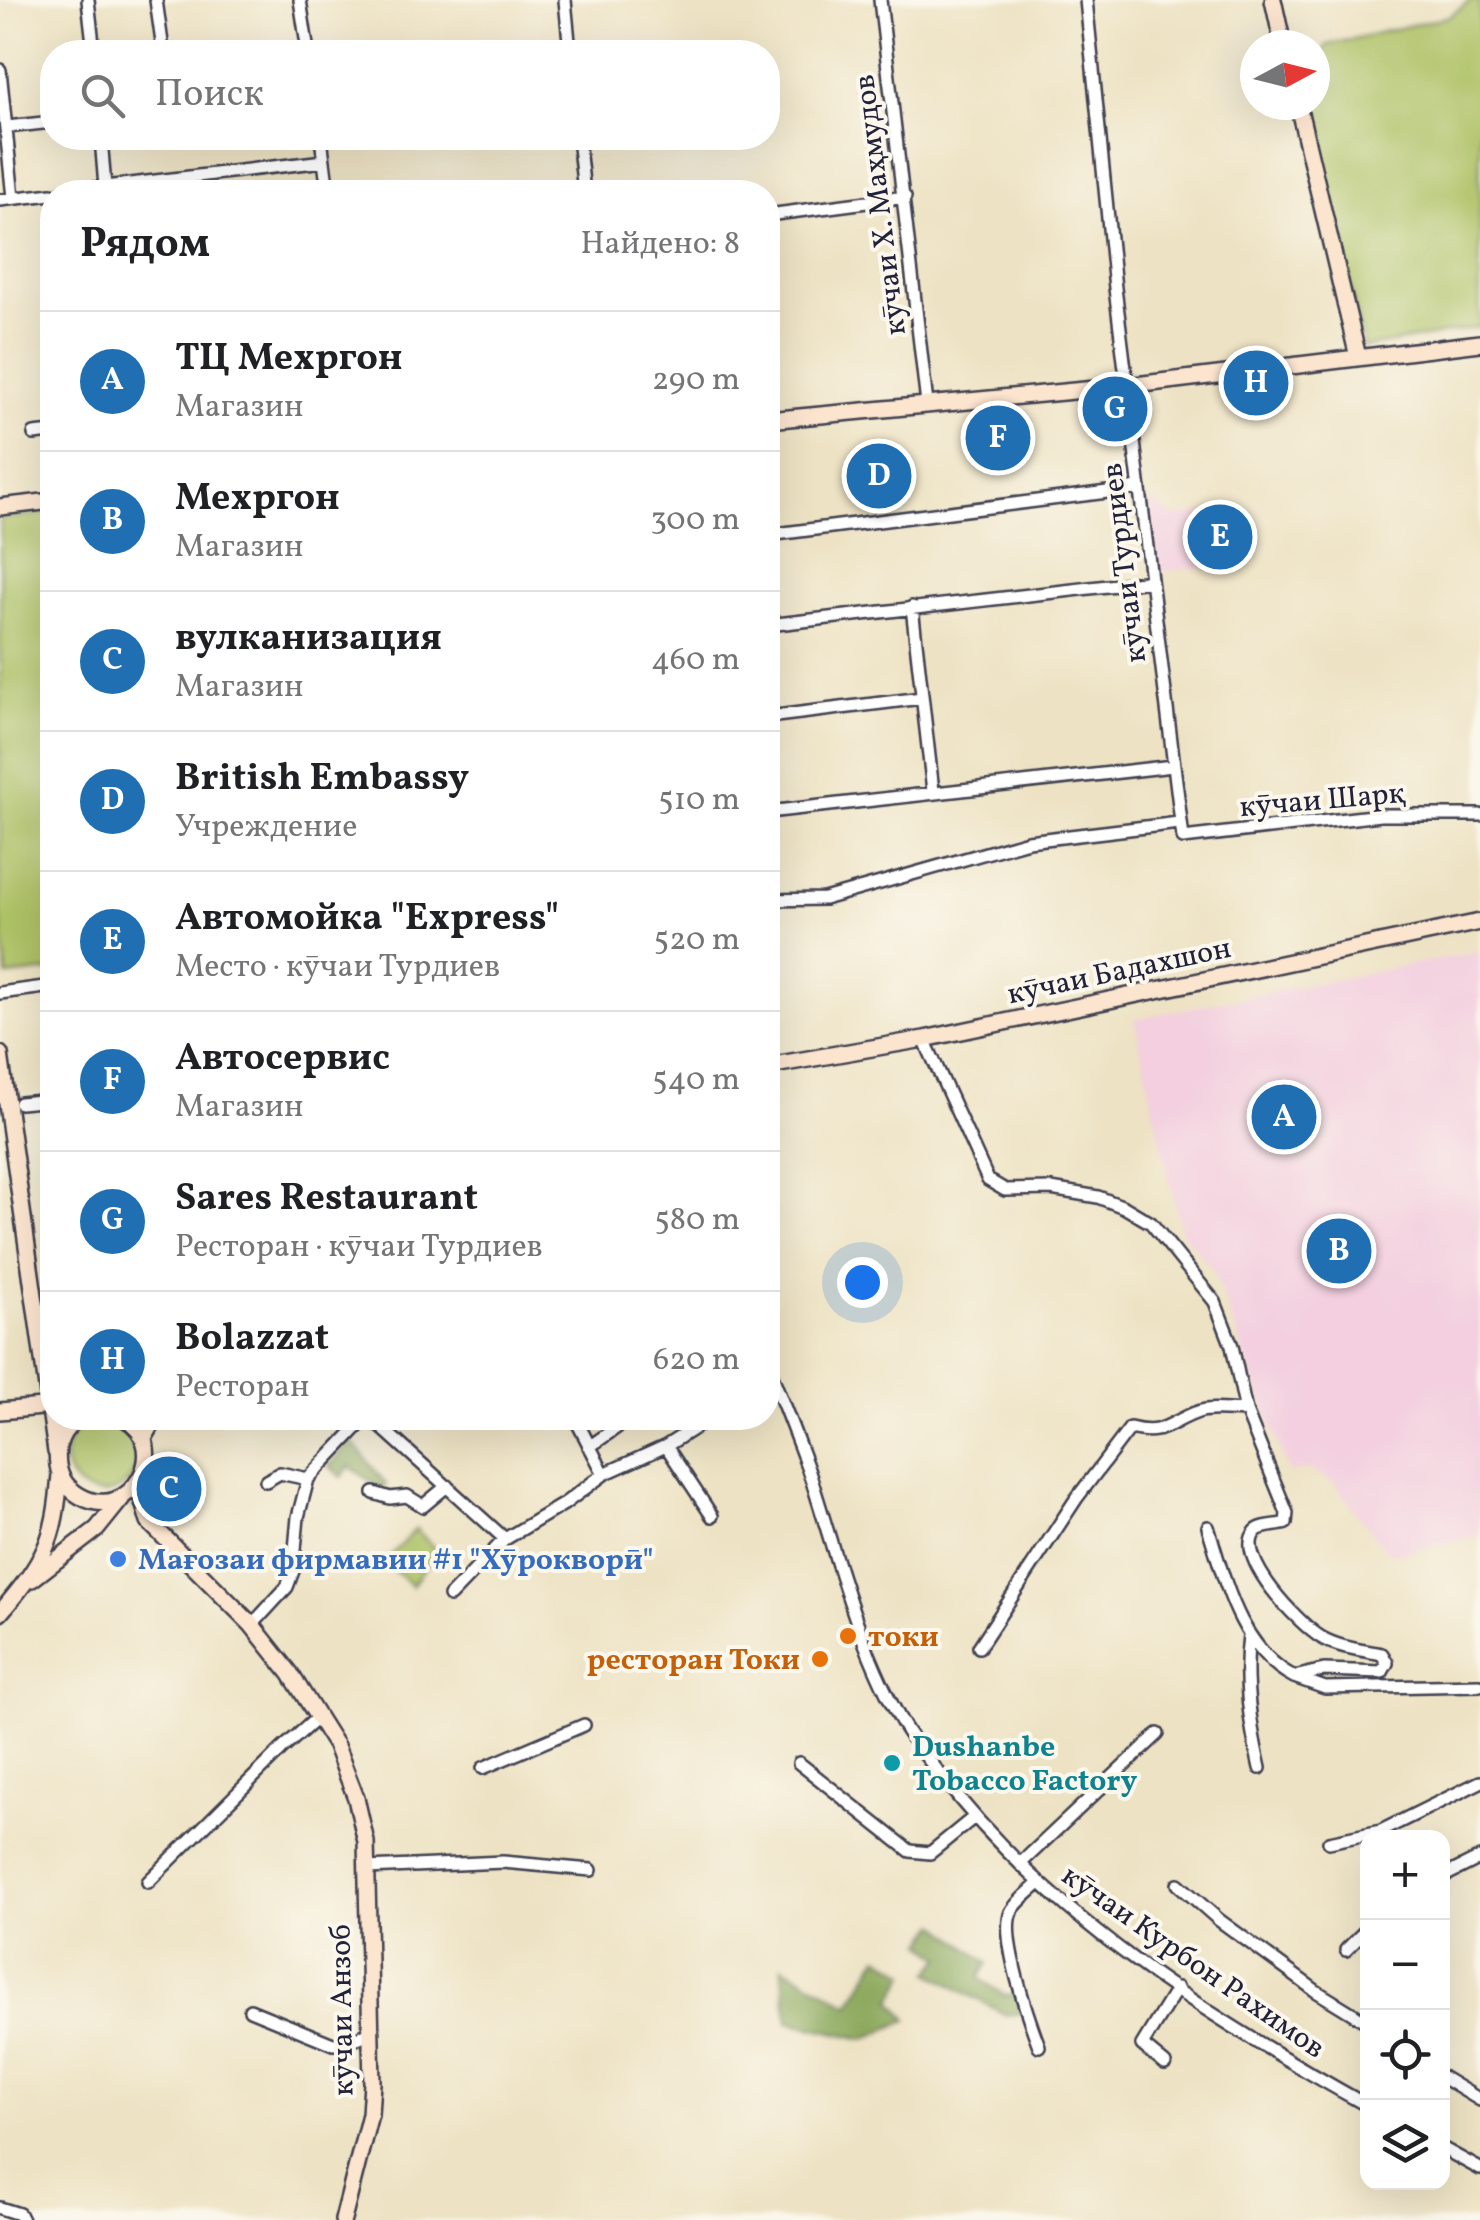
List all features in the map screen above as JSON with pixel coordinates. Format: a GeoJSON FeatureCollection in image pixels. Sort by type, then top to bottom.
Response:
{"type":"FeatureCollection","features":[{"type":"Feature","properties":{"kind":"main road"},"geometry":{"type":"LineString","coordinates":[[1272,0],[1280,30]]}},
{"type":"Feature","properties":{"kind":"main road"},"geometry":{"type":"LineString","coordinates":[[1302,120],[1358,357]]}},
{"type":"Feature","properties":{"kind":"main road"},"geometry":{"type":"LineString","coordinates":[[780,419],[1126,386],[1480,343]]}},
{"type":"Feature","properties":{"kind":"main road"},"geometry":{"type":"LineString","coordinates":[[0,508],[40,503]]}},
{"type":"Feature","properties":{"kind":"main road","name":"кӯчаи Бадахшон"},"geometry":{"type":"LineString","coordinates":[[780,1064],[924,1039],[1480,922]]}},
{"type":"Feature","properties":{"kind":"main road"},"geometry":{"type":"LineString","coordinates":[[0,1054],[40,1330]]}},
{"type":"Feature","properties":{"kind":"main road"},"geometry":{"type":"LineString","coordinates":[[0,1411],[40,1407]]}},
{"type":"Feature","properties":{"kind":"main road"},"geometry":{"type":"LineString","coordinates":[[0,1614],[22,1588],[52,1536],[60,1474],[54,1430]]}},
{"type":"Feature","properties":{"kind":"main road"},"geometry":{"type":"LineString","coordinates":[[56,1452],[65,1430]]}},
{"type":"Feature","properties":{"kind":"main road"},"geometry":{"type":"LineString","coordinates":[[97,1529],[122,1497],[138,1485],[147,1462],[144,1438],[138,1430]]}},
{"type":"Feature","properties":{"kind":"main road"},"geometry":{"type":"LineString","coordinates":[[144,1438],[149,1430]]}},
{"type":"Feature","properties":{"kind":"main road"},"geometry":{"type":"LineString","coordinates":[[60,1474],[70,1489],[86,1499],[104,1502],[122,1497]]}},
{"type":"Feature","properties":{"kind":"main road"},"geometry":{"type":"LineString","coordinates":[[138,1485],[149,1522]]}},
{"type":"Feature","properties":{"kind":"main road"},"geometry":{"type":"LineString","coordinates":[[22,1588],[119,1514],[130,1512],[149,1522]]}},
{"type":"Feature","properties":{"kind":"main road","name":"кӯчаи Анзоб"},"geometry":{"type":"LineString","coordinates":[[149,1522],[252,1625],[290,1672],[336,1746],[356,1798],[366,1842],[370,2114],[343,2220]]}},
{"type":"Feature","properties":{"kind":"street"},"geometry":{"type":"LineString","coordinates":[[88,0],[93,40]]}},
{"type":"Feature","properties":{"kind":"street"},"geometry":{"type":"LineString","coordinates":[[156,0],[162,40]]}},
{"type":"Feature","properties":{"kind":"street"},"geometry":{"type":"LineString","coordinates":[[300,0],[306,40]]}},
{"type":"Feature","properties":{"kind":"street"},"geometry":{"type":"LineString","coordinates":[[565,0],[569,40]]}},
{"type":"Feature","properties":{"kind":"street","name":"кӯчаи Х. Маҳмудов"},"geometry":{"type":"LineString","coordinates":[[880,0],[927,404]]}},
{"type":"Feature","properties":{"kind":"street","name":"кӯчаи Турдиев"},"geometry":{"type":"LineString","coordinates":[[1086,0],[1126,386],[1179,822]]}},
{"type":"Feature","properties":{"kind":"street"},"geometry":{"type":"LineString","coordinates":[[0,70],[7,127],[7,199],[40,195]]}},
{"type":"Feature","properties":{"kind":"street"},"geometry":{"type":"LineString","coordinates":[[7,127],[40,123]]}},
{"type":"Feature","properties":{"kind":"street"},"geometry":{"type":"LineString","coordinates":[[102,150],[104,180]]}},
{"type":"Feature","properties":{"kind":"street"},"geometry":{"type":"LineString","coordinates":[[323,150],[326,180]]}},
{"type":"Feature","properties":{"kind":"street"},"geometry":{"type":"LineString","coordinates":[[579,150],[583,180]]}},
{"type":"Feature","properties":{"kind":"street"},"geometry":{"type":"LineString","coordinates":[[206,180],[324,161]]}},
{"type":"Feature","properties":{"kind":"street"},"geometry":{"type":"LineString","coordinates":[[780,213],[905,197]]}},
{"type":"Feature","properties":{"kind":"street"},"geometry":{"type":"LineString","coordinates":[[34,434],[40,433]]}},
{"type":"Feature","properties":{"kind":"street"},"geometry":{"type":"LineString","coordinates":[[780,533],[1139,488]]}},
{"type":"Feature","properties":{"kind":"street"},"geometry":{"type":"LineString","coordinates":[[780,624],[1151,580]]}},
{"type":"Feature","properties":{"kind":"street"},"geometry":{"type":"LineString","coordinates":[[912,607],[934,791]]}},
{"type":"Feature","properties":{"kind":"street"},"geometry":{"type":"LineString","coordinates":[[780,716],[922,698]]}},
{"type":"Feature","properties":{"kind":"street"},"geometry":{"type":"LineString","coordinates":[[780,810],[1173,766]]}},
{"type":"Feature","properties":{"kind":"street","name":"кӯчаи Шарқ"},"geometry":{"type":"LineString","coordinates":[[1179,822],[1183,838],[1380,814],[1480,815]]}},
{"type":"Feature","properties":{"kind":"street"},"geometry":{"type":"LineString","coordinates":[[780,900],[824,899],[1028,841],[1179,822]]}},
{"type":"Feature","properties":{"kind":"street"},"geometry":{"type":"LineString","coordinates":[[0,994],[40,988]]}},
{"type":"Feature","properties":{"kind":"street"},"geometry":{"type":"LineString","coordinates":[[924,1039],[981,1166],[997,1187],[1051,1189],[1098,1197],[1124,1207],[1151,1223],[1215,1302],[1232,1346],[1246,1411],[1288,1519],[1282,1525],[1259,1528],[1253,1534],[1252,1544],[1263,1577],[1282,1604],[1313,1632],[1338,1644],[1382,1654],[1387,1663],[1382,1672],[1369,1674],[1324,1670],[1294,1677]]}},
{"type":"Feature","properties":{"kind":"street"},"geometry":{"type":"LineString","coordinates":[[20,1103],[40,1101]]}},
{"type":"Feature","properties":{"kind":"street","name":"кӯчаи Курбон Рахимов"},"geometry":{"type":"LineString","coordinates":[[780,1396],[810,1475],[854,1616],[904,1726],[973,1818],[1039,1883],[1106,1938],[1268,2051],[1360,2102]]}},
{"type":"Feature","properties":{"kind":"street"},"geometry":{"type":"LineString","coordinates":[[980,1648],[1076,1500],[1130,1428],[1145,1432],[1169,1428],[1200,1411],[1246,1411]]}},
{"type":"Feature","properties":{"kind":"street"},"geometry":{"type":"LineString","coordinates":[[252,1625],[286,1587],[293,1571],[298,1517],[308,1479],[356,1430]]}},
{"type":"Feature","properties":{"kind":"street"},"geometry":{"type":"LineString","coordinates":[[382,1430],[505,1539]]}},
{"type":"Feature","properties":{"kind":"street"},"geometry":{"type":"LineString","coordinates":[[581,1430],[604,1474]]}},
{"type":"Feature","properties":{"kind":"street"},"geometry":{"type":"LineString","coordinates":[[589,1446],[612,1430]]}},
{"type":"Feature","properties":{"kind":"street"},"geometry":{"type":"LineString","coordinates":[[450,1596],[505,1539],[564,1504],[604,1474],[691,1430]]}},
{"type":"Feature","properties":{"kind":"street"},"geometry":{"type":"LineString","coordinates":[[666,1446],[712,1516]]}},
{"type":"Feature","properties":{"kind":"street"},"geometry":{"type":"LineString","coordinates":[[266,1481],[285,1473],[308,1479]]}},
{"type":"Feature","properties":{"kind":"street"},"geometry":{"type":"LineString","coordinates":[[374,1494],[390,1498],[407,1496],[423,1506],[447,1486]]}},
{"type":"Feature","properties":{"kind":"street"},"geometry":{"type":"LineString","coordinates":[[1208,1527],[1250,1636],[1271,1663],[1294,1677],[1325,1688],[1480,1685]]}},
{"type":"Feature","properties":{"kind":"street"},"geometry":{"type":"LineString","coordinates":[[1250,1636],[1248,1682],[1260,1768]]}},
{"type":"Feature","properties":{"kind":"street"},"geometry":{"type":"LineString","coordinates":[[148,1882],[318,1717]]}},
{"type":"Feature","properties":{"kind":"street"},"geometry":{"type":"LineString","coordinates":[[482,1768],[584,1726]]}},
{"type":"Feature","properties":{"kind":"street"},"geometry":{"type":"LineString","coordinates":[[1020,1864],[1158,1734]]}},
{"type":"Feature","properties":{"kind":"street"},"geometry":{"type":"LineString","coordinates":[[799,1763],[910,1851],[930,1852],[973,1818]]}},
{"type":"Feature","properties":{"kind":"street"},"geometry":{"type":"LineString","coordinates":[[1330,1842],[1382,1831],[1479,1786]]}},
{"type":"Feature","properties":{"kind":"street"},"geometry":{"type":"LineString","coordinates":[[1450,1873],[1480,1858]]}},
{"type":"Feature","properties":{"kind":"street"},"geometry":{"type":"LineString","coordinates":[[367,1868],[503,1862],[591,1870]]}},
{"type":"Feature","properties":{"kind":"street"},"geometry":{"type":"LineString","coordinates":[[1039,1883],[1012,1912],[1008,1928],[1025,2009],[1039,2046]]}},
{"type":"Feature","properties":{"kind":"street"},"geometry":{"type":"LineString","coordinates":[[1178,1884],[1220,1920],[1360,2019]]}},
{"type":"Feature","properties":{"kind":"street"},"geometry":{"type":"LineString","coordinates":[[1346,1950],[1360,1936]]}},
{"type":"Feature","properties":{"kind":"street"},"geometry":{"type":"LineString","coordinates":[[1165,2064],[1142,2045],[1177,1988]]}},
{"type":"Feature","properties":{"kind":"street"},"geometry":{"type":"LineString","coordinates":[[250,2010],[333,2044],[347,2043],[370,2032]]}},
{"type":"Feature","properties":{"kind":"street"},"geometry":{"type":"LineString","coordinates":[[1450,2082],[1480,2100]]}},
{"type":"Feature","properties":{"kind":"street"},"geometry":{"type":"LineString","coordinates":[[1450,2152],[1480,2169]]}},
{"type":"Feature","properties":{"kind":"street"},"geometry":{"type":"LineString","coordinates":[[0,2208],[19,2214],[22,2220]]}},
{"type":"Feature","properties":{"kind":"shaded area"},"geometry":{"type":"Polygon","coordinates":[[[1147,499],[1174,517],[1224,510],[1231,564],[1158,572],[1147,499]]]}},
{"type":"Feature","properties":{"kind":"shaded area"},"geometry":{"type":"Polygon","coordinates":[[[1480,951],[1480,1536],[1390,1555],[1332,1481],[1309,1469],[1289,1473],[1213,1270],[1181,1232],[1134,1019],[1480,951]]]}},
{"type":"Feature","properties":{"kind":"green space"},"geometry":{"type":"Polygon","coordinates":[[[1471,0],[1480,0],[1480,327],[1364,348],[1314,120],[1330,120],[1330,44],[1450,16],[1471,0]]]}},
{"type":"Feature","properties":{"kind":"green space"},"geometry":{"type":"Polygon","coordinates":[[[40,514],[40,972],[7,976],[0,910],[0,519],[40,514]]]}},
{"type":"Feature","properties":{"kind":"green space"},"geometry":{"type":"Polygon","coordinates":[[[80,1430],[122,1430],[134,1444],[134,1472],[115,1491],[87,1491],[68,1472],[68,1444],[80,1430]]]}},
{"type":"Feature","properties":{"kind":"green space"},"geometry":{"type":"Polygon","coordinates":[[[351,1440],[386,1484],[382,1489],[349,1466],[342,1477],[329,1466],[351,1440]]]}},
{"type":"Feature","properties":{"kind":"green space"},"geometry":{"type":"Polygon","coordinates":[[[416,1529],[436,1550],[412,1586],[388,1565],[390,1556],[416,1529]]]}},
{"type":"Feature","properties":{"kind":"green space"},"geometry":{"type":"Polygon","coordinates":[[[938,1924],[988,1963],[979,1978],[1005,1996],[1021,1994],[1023,2013],[1006,2015],[930,1973],[942,1957],[924,1943],[938,1924]]]}},
{"type":"Feature","properties":{"kind":"green space"},"geometry":{"type":"Polygon","coordinates":[[[879,1956],[907,1973],[892,2000],[908,2020],[864,2039],[788,2022],[782,1966],[850,2005],[879,1956]]]}},
{"type":"Feature","properties":{"kind":"place","name":"Bolazzat"},"geometry":{"type":"Point","coordinates":[1256,383]}},
{"type":"Feature","properties":{"kind":"place","name":"Sares Restaurant"},"geometry":{"type":"Point","coordinates":[1115,409]}},
{"type":"Feature","properties":{"kind":"place","name":"Автосервис"},"geometry":{"type":"Point","coordinates":[998,438]}},
{"type":"Feature","properties":{"kind":"place","name":"British Embassy"},"geometry":{"type":"Point","coordinates":[879,476]}},
{"type":"Feature","properties":{"kind":"place","name":"Автомойка \"Express\""},"geometry":{"type":"Point","coordinates":[1220,537]}},
{"type":"Feature","properties":{"kind":"place","name":"ТЦ Мехргон"},"geometry":{"type":"Point","coordinates":[1284,1117]}},
{"type":"Feature","properties":{"kind":"place","name":"Мехргон"},"geometry":{"type":"Point","coordinates":[1339,1251]}},
{"type":"Feature","properties":{"kind":"place","name":"вулканизация"},"geometry":{"type":"Point","coordinates":[169,1489]}},
{"type":"Feature","properties":{"kind":"place","name":"Мағозаи фирмавии #1 \"Хӯрокворӣ\""},"geometry":{"type":"Point","coordinates":[118,1559]}},
{"type":"Feature","properties":{"kind":"place","name":"токи"},"geometry":{"type":"Point","coordinates":[848,1636]}},
{"type":"Feature","properties":{"kind":"place","name":"ресторан Токи"},"geometry":{"type":"Point","coordinates":[820,1659]}},
{"type":"Feature","properties":{"kind":"place","name":"Dushanbe Tobacco Factory"},"geometry":{"type":"Point","coordinates":[892,1763]}}]}
